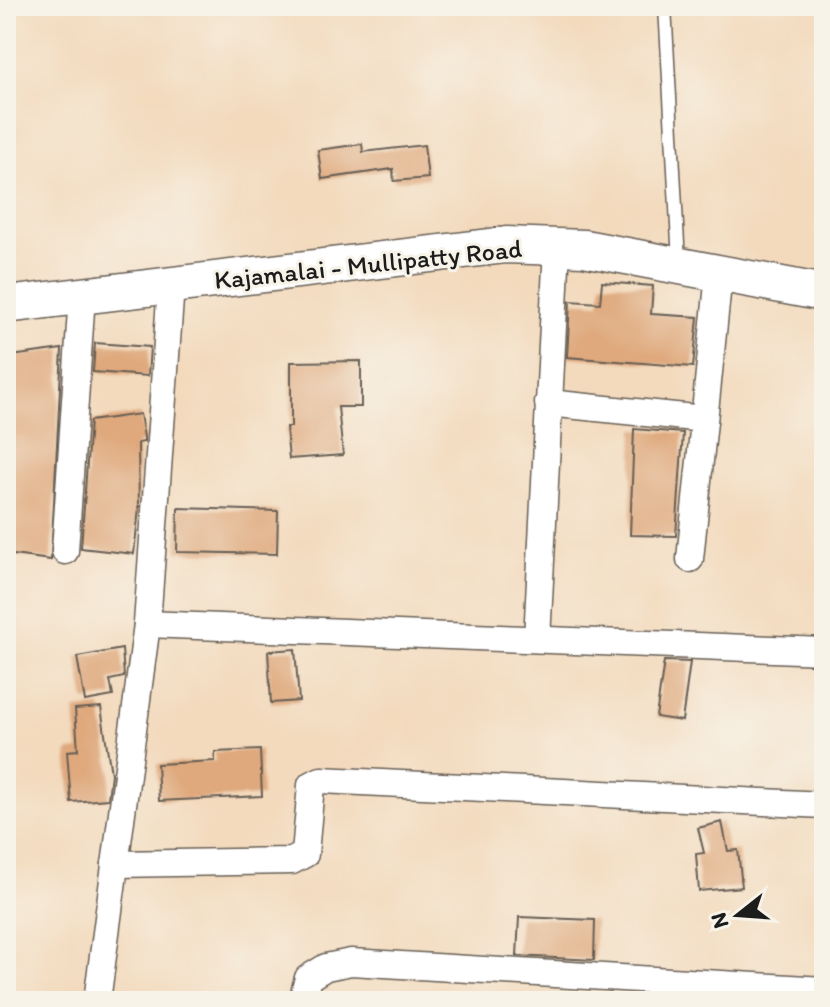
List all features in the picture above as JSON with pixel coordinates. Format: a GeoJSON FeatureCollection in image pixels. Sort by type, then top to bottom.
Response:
{"type":"FeatureCollection","features":[{"type":"Feature","properties":{"kind":"main road","name":"Kajamalai - Mullipatty Road"},"geometry":{"type":"LineString","coordinates":[[6,305],[506,245],[584,248],[824,293]]}},
{"type":"Feature","properties":{"kind":"street"},"geometry":{"type":"LineString","coordinates":[[537,639],[557,247]]}},
{"type":"Feature","properties":{"kind":"street"},"geometry":{"type":"LineString","coordinates":[[690,559],[719,274]]}},
{"type":"Feature","properties":{"kind":"street"},"geometry":{"type":"LineString","coordinates":[[97,1001],[147,624],[171,285]]}},
{"type":"Feature","properties":{"kind":"street"},"geometry":{"type":"LineString","coordinates":[[65,551],[82,295]]}},
{"type":"Feature","properties":{"kind":"street"},"geometry":{"type":"LineString","coordinates":[[548,403],[704,419]]}},
{"type":"Feature","properties":{"kind":"street"},"geometry":{"type":"LineString","coordinates":[[147,624],[824,651]]}},
{"type":"Feature","properties":{"kind":"street"},"geometry":{"type":"LineString","coordinates":[[115,864],[292,861],[305,854],[308,797],[311,785],[321,780],[824,805]]}},
{"type":"Feature","properties":{"kind":"street"},"geometry":{"type":"LineString","coordinates":[[302,1001],[308,978],[326,967],[351,962],[824,990]]}},
{"type":"Feature","properties":{"kind":"lane"},"geometry":{"type":"LineString","coordinates":[[665,6],[679,266]]}},
{"type":"Feature","properties":{"kind":"building"},"geometry":{"type":"Polygon","coordinates":[[[362,144],[363,152],[424,145],[428,178],[394,181],[393,169],[322,179],[318,150],[362,144]]]}},
{"type":"Feature","properties":{"kind":"building"},"geometry":{"type":"Polygon","coordinates":[[[602,282],[653,286],[651,314],[698,317],[693,367],[567,357],[570,301],[600,303],[602,282]]]}},
{"type":"Feature","properties":{"kind":"building"},"geometry":{"type":"Polygon","coordinates":[[[95,343],[150,347],[148,376],[93,372],[95,343]]]}},
{"type":"Feature","properties":{"kind":"building"},"geometry":{"type":"Polygon","coordinates":[[[62,349],[51,560],[6,554],[6,389],[15,388],[11,356],[62,349]]]}},
{"type":"Feature","properties":{"kind":"building"},"geometry":{"type":"Polygon","coordinates":[[[361,361],[361,407],[338,407],[343,455],[289,459],[286,427],[291,427],[291,362],[361,361]]]}},
{"type":"Feature","properties":{"kind":"building"},"geometry":{"type":"Polygon","coordinates":[[[140,414],[144,442],[138,443],[139,508],[134,554],[81,548],[90,421],[140,414]]]}},
{"type":"Feature","properties":{"kind":"building"},"geometry":{"type":"Polygon","coordinates":[[[634,429],[683,433],[676,536],[630,535],[634,429]]]}},
{"type":"Feature","properties":{"kind":"building"},"geometry":{"type":"Polygon","coordinates":[[[178,508],[278,511],[277,554],[177,552],[178,508]]]}},
{"type":"Feature","properties":{"kind":"building"},"geometry":{"type":"Polygon","coordinates":[[[122,649],[124,677],[110,680],[113,696],[85,701],[77,657],[122,649]]]}},
{"type":"Feature","properties":{"kind":"building"},"geometry":{"type":"Polygon","coordinates":[[[295,649],[299,701],[271,703],[268,651],[295,649]]]}},
{"type":"Feature","properties":{"kind":"building"},"geometry":{"type":"Polygon","coordinates":[[[664,661],[690,662],[682,721],[656,717],[664,661]]]}},
{"type":"Feature","properties":{"kind":"building"},"geometry":{"type":"Polygon","coordinates":[[[101,707],[111,774],[108,799],[71,802],[67,751],[78,750],[75,709],[101,707]]]}},
{"type":"Feature","properties":{"kind":"building"},"geometry":{"type":"Polygon","coordinates":[[[260,750],[262,796],[159,801],[157,764],[215,761],[215,752],[260,750]]]}},
{"type":"Feature","properties":{"kind":"building"},"geometry":{"type":"Polygon","coordinates":[[[722,822],[728,851],[738,850],[742,887],[699,891],[696,854],[704,853],[698,828],[722,822]]]}},
{"type":"Feature","properties":{"kind":"building"},"geometry":{"type":"Polygon","coordinates":[[[519,917],[595,920],[594,960],[517,956],[519,917]]]}}]}
